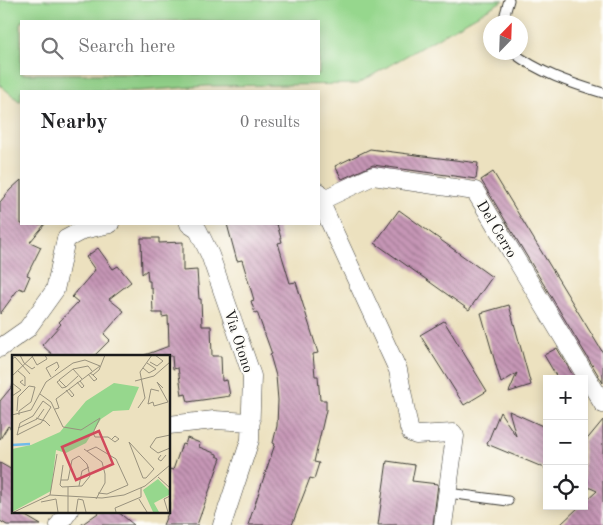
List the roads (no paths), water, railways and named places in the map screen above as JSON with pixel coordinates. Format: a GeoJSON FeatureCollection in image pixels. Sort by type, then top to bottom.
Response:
{"type":"FeatureCollection","features":[{"type":"Feature","properties":{"kind":"street","name":"Del Cerro"},"geometry":{"type":"LineString","coordinates":[[443,525],[455,436],[452,433],[416,435],[411,433],[398,370],[320,196],[373,176],[475,191],[603,404]]}},
{"type":"Feature","properties":{"kind":"street"},"geometry":{"type":"LineString","coordinates":[[0,348],[27,329],[55,290],[66,239],[83,230],[106,225]]}},
{"type":"Feature","properties":{"kind":"street","name":"Via Otono"},"geometry":{"type":"LineString","coordinates":[[190,225],[198,230],[210,256],[252,376],[250,440],[222,525]]}},
{"type":"Feature","properties":{"kind":"street"},"geometry":{"type":"LineString","coordinates":[[170,425],[214,420],[251,422]]}},
{"type":"Feature","properties":{"kind":"street"},"geometry":{"type":"LineString","coordinates":[[59,525],[68,512]]}},
{"type":"Feature","properties":{"kind":"lane"},"geometry":{"type":"LineString","coordinates":[[505,15],[508,0]]}},
{"type":"Feature","properties":{"kind":"lane"},"geometry":{"type":"LineString","coordinates":[[522,60],[528,65],[562,80],[603,93]]}},
{"type":"Feature","properties":{"kind":"lane"},"geometry":{"type":"LineString","coordinates":[[448,492],[508,501]]}}]}
